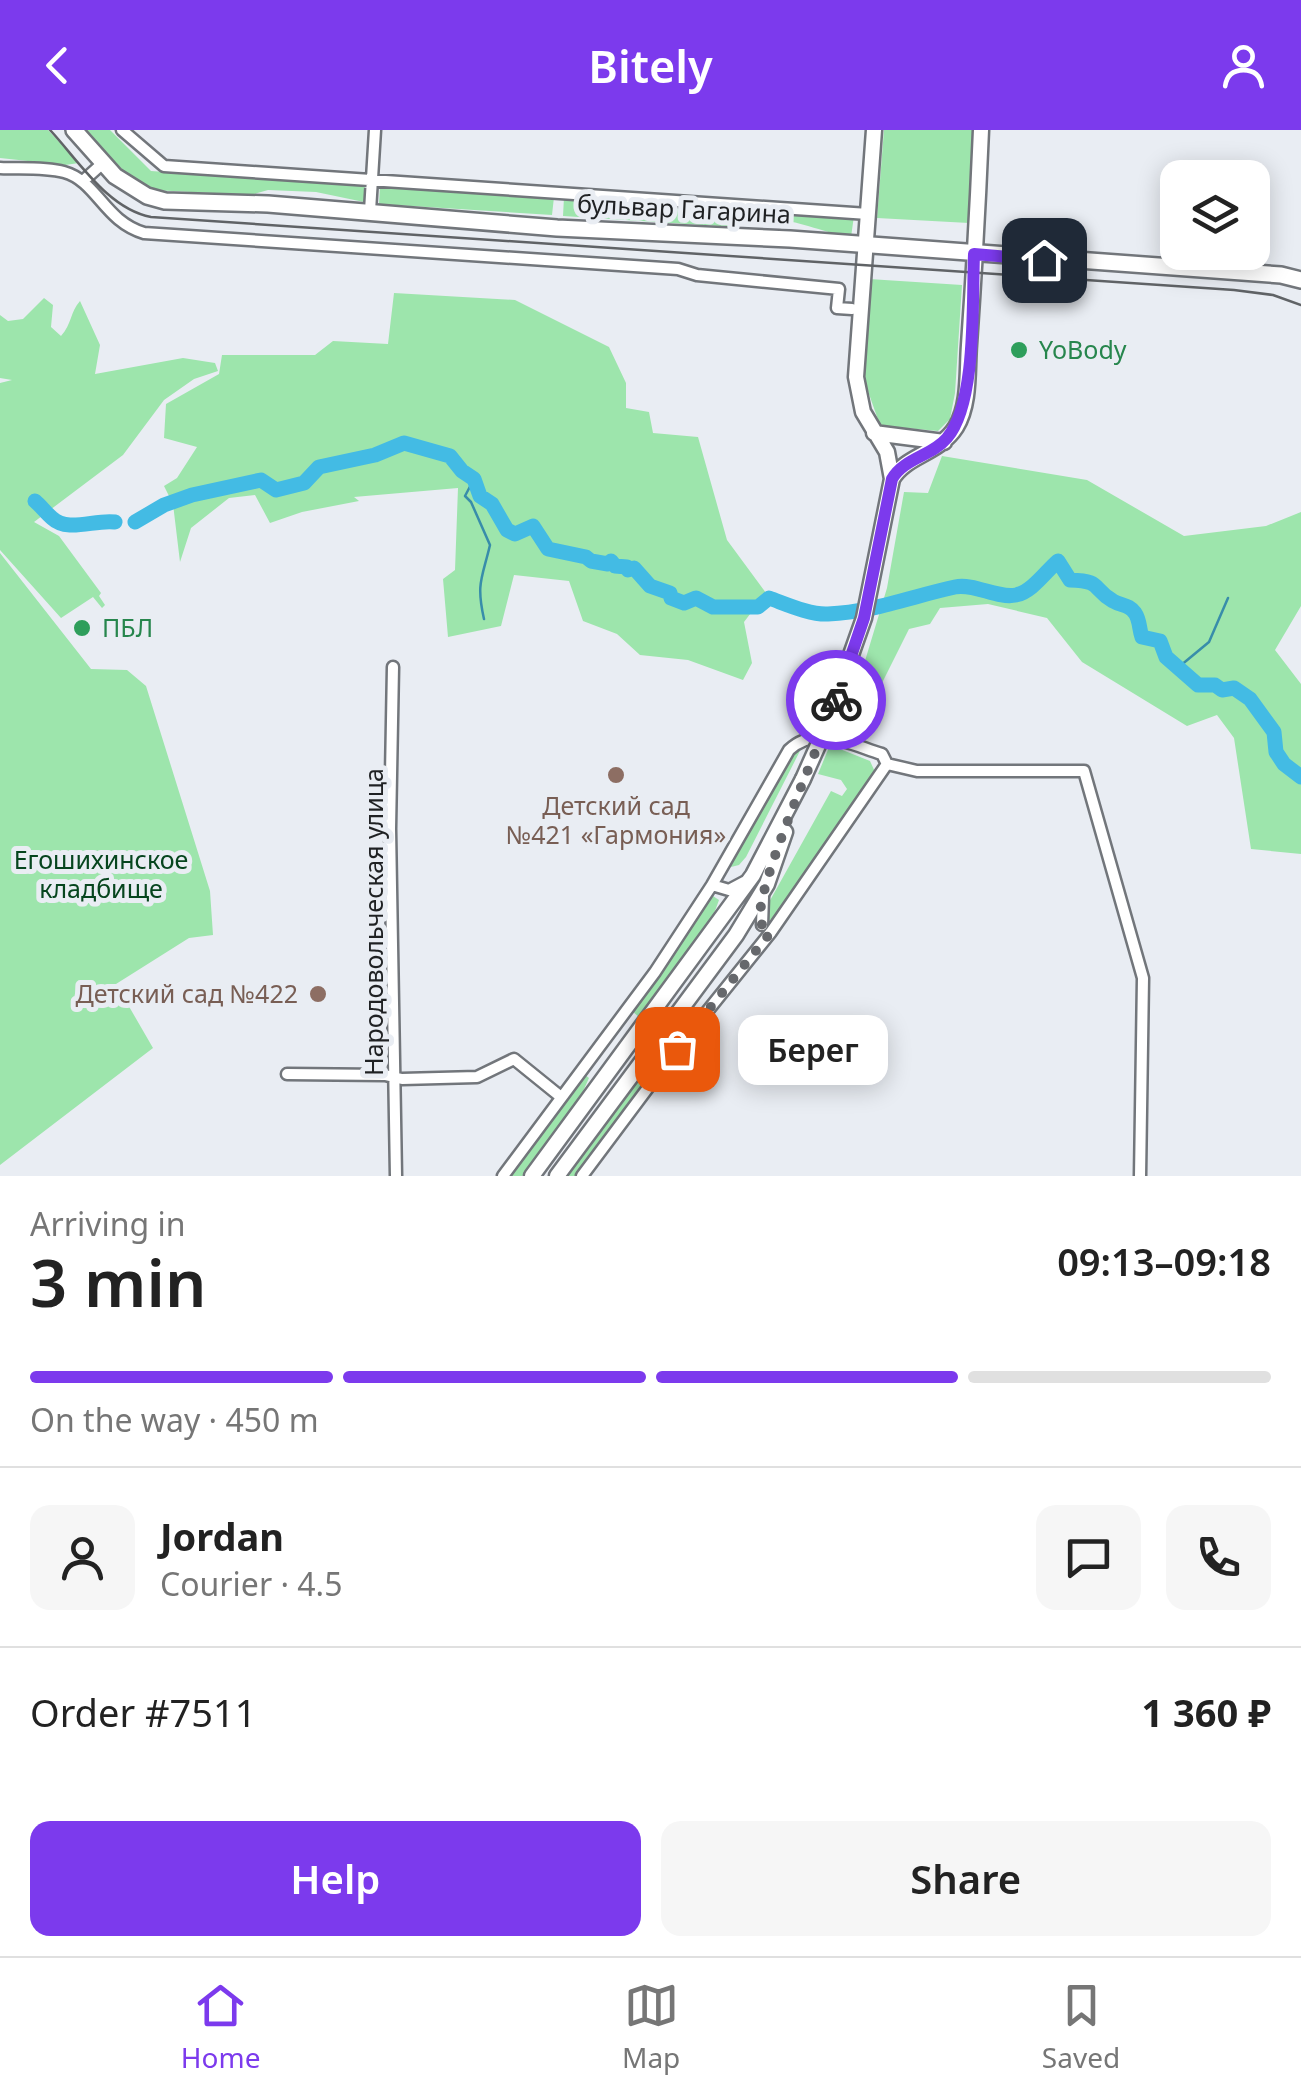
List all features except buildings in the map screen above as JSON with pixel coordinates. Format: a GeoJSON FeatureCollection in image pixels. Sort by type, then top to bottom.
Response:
{"type":"FeatureCollection","features":[{"type":"Feature","properties":{"kind":"main road","name":"бульвар Гагарина"},"geometry":{"type":"LineString","coordinates":[[74,130],[130,187],[165,201],[370,211],[498,224],[1281,275],[1301,280]]}},
{"type":"Feature","properties":{"kind":"main road"},"geometry":{"type":"LineString","coordinates":[[532,1176],[753,875],[831,715],[864,618],[892,479],[887,452],[862,412],[856,377],[874,130]]}},
{"type":"Feature","properties":{"kind":"main road"},"geometry":{"type":"LineString","coordinates":[[892,479],[905,464],[944,442],[955,428],[965,400],[980,130]]}},
{"type":"Feature","properties":{"kind":"main road"},"geometry":{"type":"LineString","coordinates":[[874,433],[944,442]]}},
{"type":"Feature","properties":{"kind":"main road"},"geometry":{"type":"LineString","coordinates":[[557,1176],[736,934],[767,884],[803,779]]}},
{"type":"Feature","properties":{"kind":"street","name":"бульвар Гагарина"},"geometry":{"type":"LineString","coordinates":[[122,130],[164,166],[868,214]]}},
{"type":"Feature","properties":{"kind":"street"},"geometry":{"type":"LineString","coordinates":[[370,211],[375,130]]}},
{"type":"Feature","properties":{"kind":"street"},"geometry":{"type":"LineString","coordinates":[[82,182],[103,162]]}},
{"type":"Feature","properties":{"kind":"street"},"geometry":{"type":"LineString","coordinates":[[0,168],[64,172],[82,182],[122,225],[144,233],[678,269],[697,275],[839,289],[837,308],[852,310]]}},
{"type":"Feature","properties":{"kind":"street","name":"Народовольческая улица"},"geometry":{"type":"LineString","coordinates":[[393,667],[390,829],[396,1176]]}},
{"type":"Feature","properties":{"kind":"street"},"geometry":{"type":"LineString","coordinates":[[503,1176],[718,887],[766,789],[796,744],[807,738],[826,737],[882,754],[888,764],[918,771],[1084,771],[1143,978],[1140,1176]]}},
{"type":"Feature","properties":{"kind":"street"},"geometry":{"type":"LineString","coordinates":[[582,1176],[888,764]]}},
{"type":"Feature","properties":{"kind":"street"},"geometry":{"type":"LineString","coordinates":[[718,887],[740,885],[753,875]]}},
{"type":"Feature","properties":{"kind":"street"},"geometry":{"type":"LineString","coordinates":[[766,929],[760,909],[767,884]]}},
{"type":"Feature","properties":{"kind":"street"},"geometry":{"type":"LineString","coordinates":[[718,887],[725,908],[718,925]]}},
{"type":"Feature","properties":{"kind":"street"},"geometry":{"type":"LineString","coordinates":[[736,934],[750,926],[766,929]]}},
{"type":"Feature","properties":{"kind":"street"},"geometry":{"type":"LineString","coordinates":[[287,1074],[478,1077],[514,1059],[561,1098]]}},
{"type":"Feature","properties":{"kind":"green space"},"geometry":{"type":"Polygon","coordinates":[[[0,130],[48,130],[79,163],[0,158],[0,130]]]}},
{"type":"Feature","properties":{"kind":"green space"},"geometry":{"type":"Polygon","coordinates":[[[85,130],[110,130],[151,171],[365,186],[364,202],[316,192],[268,190],[251,195],[152,190],[135,183],[85,130]]]}},
{"type":"Feature","properties":{"kind":"green space"},"geometry":{"type":"Polygon","coordinates":[[[884,130],[974,130],[969,223],[877,218],[884,130]]]}},
{"type":"Feature","properties":{"kind":"green space"},"geometry":{"type":"Polygon","coordinates":[[[380,187],[554,197],[552,215],[379,204],[380,187]]]}},
{"type":"Feature","properties":{"kind":"green space"},"geometry":{"type":"Polygon","coordinates":[[[564,197],[854,216],[851,237],[781,220],[735,227],[563,216],[564,197]]]}},
{"type":"Feature","properties":{"kind":"green space"},"geometry":{"type":"Polygon","coordinates":[[[869,279],[962,285],[955,393],[950,419],[938,431],[895,427],[882,431],[863,377],[869,279]]]}},
{"type":"Feature","properties":{"kind":"green space"},"geometry":{"type":"Polygon","coordinates":[[[394,293],[515,300],[609,347],[626,383],[626,408],[649,412],[653,433],[698,437],[727,540],[766,593],[744,622],[752,663],[743,680],[688,660],[640,655],[617,634],[583,621],[569,581],[514,575],[501,626],[448,637],[443,579],[455,570],[458,488],[354,497],[359,501],[270,523],[255,495],[229,498],[191,528],[180,562],[173,504],[164,486],[177,478],[197,447],[164,438],[166,404],[219,374],[222,355],[315,355],[333,341],[388,344],[394,293]]]}},
{"type":"Feature","properties":{"kind":"green space"},"geometry":{"type":"Polygon","coordinates":[[[44,298],[53,305],[51,327],[61,336],[80,301],[100,345],[95,374],[183,358],[215,363],[218,371],[194,379],[164,400],[123,455],[34,522],[59,536],[101,593],[105,605],[102,608],[93,597],[61,618],[0,550],[0,383],[12,380],[0,378],[0,315],[8,321],[23,319],[44,298]]]}},
{"type":"Feature","properties":{"kind":"green space"},"geometry":{"type":"Polygon","coordinates":[[[942,456],[1087,480],[1184,536],[1266,526],[1301,512],[1301,606],[1275,650],[1301,684],[1301,854],[1251,849],[1234,738],[1217,715],[1187,726],[1082,662],[1047,618],[988,604],[940,608],[930,624],[909,629],[880,687],[858,684],[887,588],[904,492],[928,493],[942,456]]]}},
{"type":"Feature","properties":{"kind":"green space","name":"Егошихинское кладбище"},"geometry":{"type":"Polygon","coordinates":[[[0,553],[91,669],[127,670],[146,686],[210,891],[213,935],[189,938],[116,984],[153,1048],[0,1165],[0,553]]]}},
{"type":"Feature","properties":{"kind":"green space"},"geometry":{"type":"Polygon","coordinates":[[[803,745],[746,857],[739,865],[727,868],[789,757],[803,745]]]}},
{"type":"Feature","properties":{"kind":"green space"},"geometry":{"type":"Polygon","coordinates":[[[830,745],[870,761],[876,774],[776,917],[768,921],[763,913],[831,791],[842,796],[847,789],[841,780],[818,774],[830,745]]]}},
{"type":"Feature","properties":{"kind":"green space"},"geometry":{"type":"Polygon","coordinates":[[[713,896],[719,900],[705,932],[640,1018],[632,1011],[713,896]]]}},
{"type":"Feature","properties":{"kind":"green space"},"geometry":{"type":"Polygon","coordinates":[[[664,1045],[670,1050],[576,1176],[566,1176],[664,1045]]]}},
{"type":"Feature","properties":{"kind":"green space"},"geometry":{"type":"Polygon","coordinates":[[[584,1074],[589,1078],[580,1098],[522,1176],[508,1176],[584,1074]]]}},
{"type":"Feature","properties":{"kind":"waterway"},"geometry":{"type":"LineString","coordinates":[[135,522],[192,495],[261,480],[276,490],[304,483],[319,467],[375,455],[404,443],[450,456],[474,479],[480,496],[492,504],[507,530],[515,534],[533,526],[548,549],[591,561],[611,561],[628,570],[634,568],[650,586],[684,603],[696,598],[713,607],[758,607],[769,598],[828,614],[877,607],[955,587],[1016,595],[1033,586],[1058,561],[1070,580],[1092,584],[1113,601],[1133,610],[1142,637],[1160,641],[1166,657],[1198,685],[1234,688],[1250,699],[1274,732],[1276,752],[1301,777]]}},
{"type":"Feature","properties":{"kind":"waterway"},"geometry":{"type":"LineString","coordinates":[[474,479],[465,496],[490,545],[480,589],[484,619]]}},
{"type":"Feature","properties":{"kind":"waterway"},"geometry":{"type":"LineString","coordinates":[[35,501],[52,518],[66,525],[115,522]]}},
{"type":"Feature","properties":{"kind":"waterway"},"geometry":{"type":"LineString","coordinates":[[1180,666],[1209,642],[1228,598]]}},
{"type":"Feature","properties":{"kind":"tram line"},"geometry":{"type":"LineString","coordinates":[[50,130],[108,194],[135,212],[151,217],[1234,290],[1273,295],[1301,305]]}},
{"type":"Feature","properties":{"kind":"way so far"},"geometry":{"type":"LineString","coordinates":[[677,1049],[771,932],[762,926],[760,918],[767,884],[803,779],[836,700]]}},
{"type":"Feature","properties":{"kind":"place","name":"YoBody"},"geometry":{"type":"Point","coordinates":[1019,350]}},
{"type":"Feature","properties":{"kind":"place","name":"ПБЛ"},"geometry":{"type":"Point","coordinates":[82,628]}},
{"type":"Feature","properties":{"kind":"place","name":"Детский сад №421 «Гармония»"},"geometry":{"type":"Point","coordinates":[616,775]}},
{"type":"Feature","properties":{"kind":"place","name":"Детский сад №422"},"geometry":{"type":"Point","coordinates":[318,994]}},
{"type":"Feature","properties":{"kind":"place","name":"Берег"},"geometry":{"type":"Point","coordinates":[677,1049]}},
{"type":"Feature","properties":{"kind":"route"},"geometry":{"type":"LineString","coordinates":[[836,700],[864,618],[892,479],[905,464],[944,442],[962,413],[974,254],[1044,260]]}}]}
